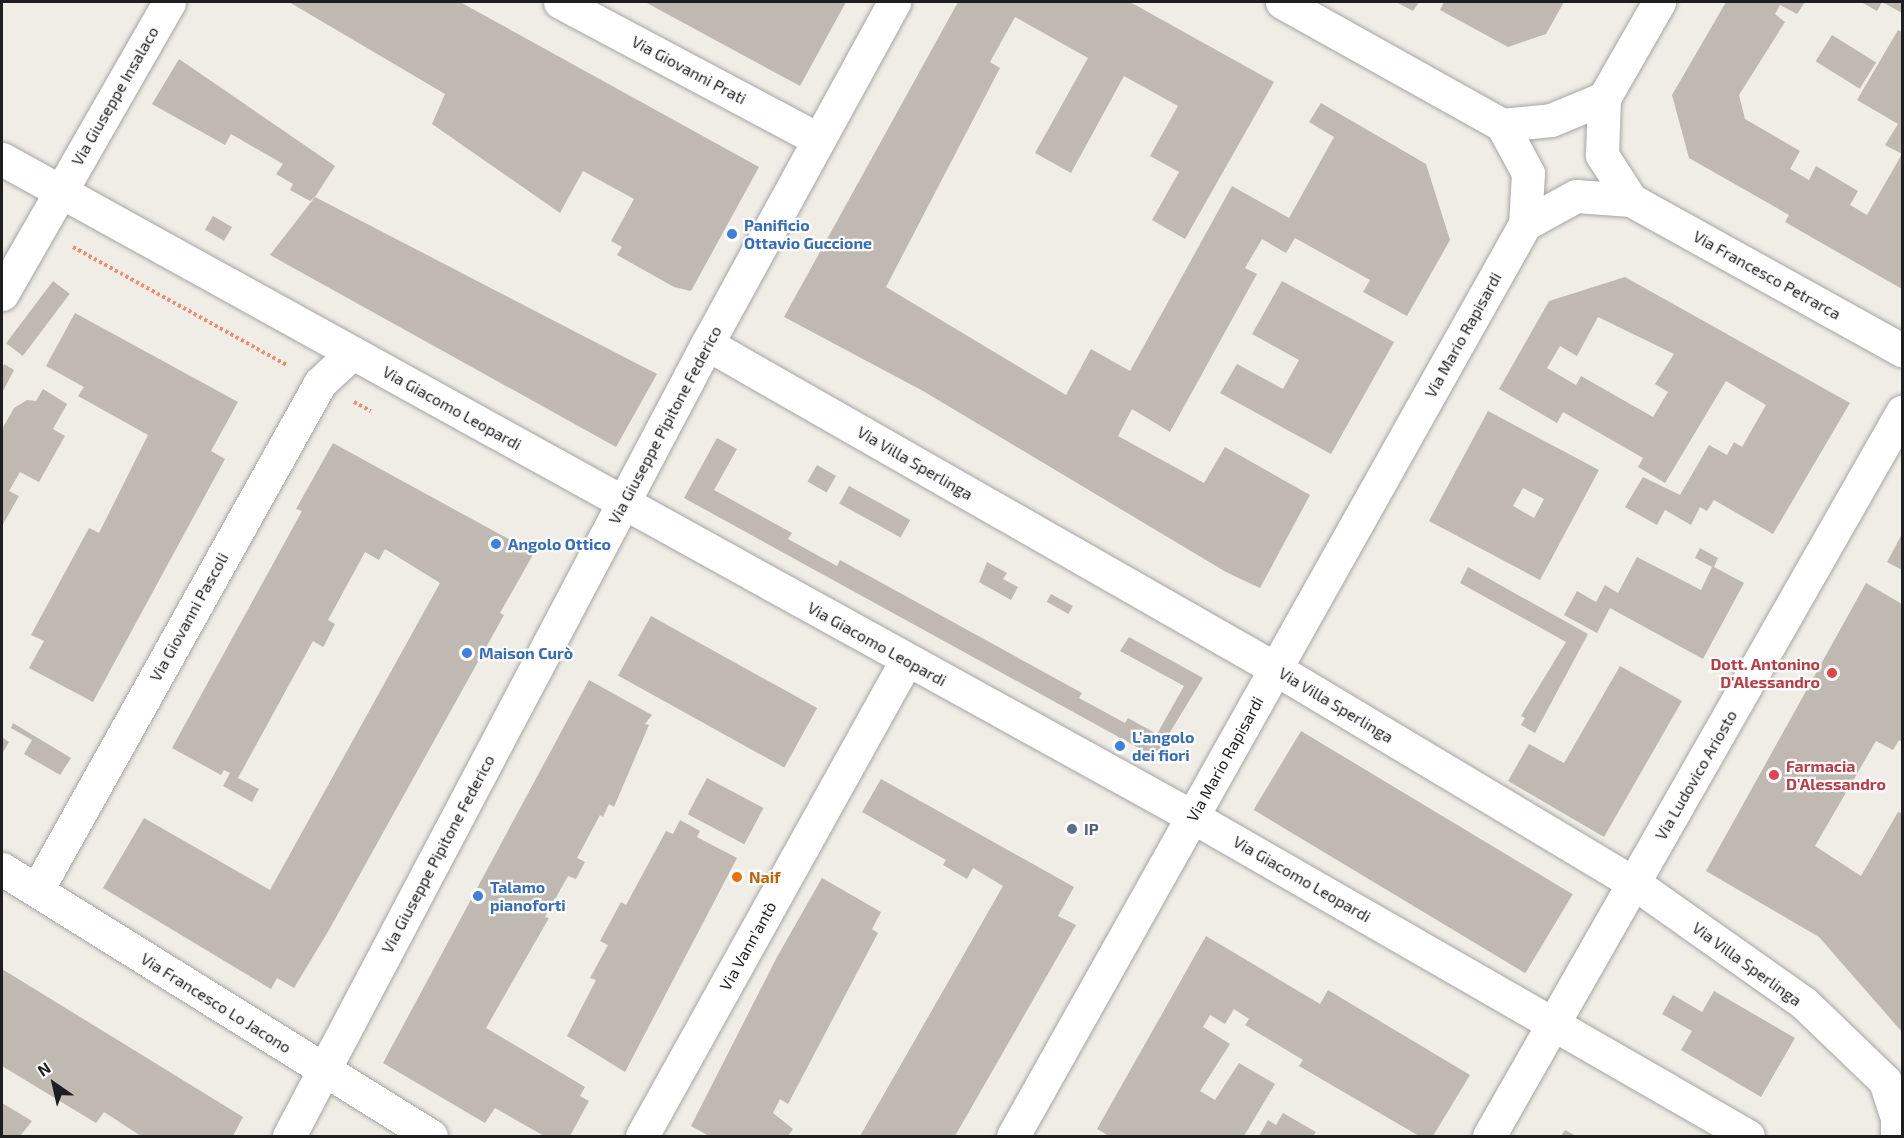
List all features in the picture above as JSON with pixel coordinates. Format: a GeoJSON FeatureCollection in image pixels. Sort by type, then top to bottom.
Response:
{"type":"FeatureCollection","features":[{"type":"Feature","properties":{"kind":"street","name":"Via Giuseppe Insalaco"},"geometry":{"type":"LineString","coordinates":[[2,294],[169,2]]}},
{"type":"Feature","properties":{"kind":"street","name":"Via Giovanni Prati"},"geometry":{"type":"LineString","coordinates":[[560,2],[818,139]]}},
{"type":"Feature","properties":{"kind":"street","name":"Via Giuseppe Pipitone Federico"},"geometry":{"type":"LineString","coordinates":[[289,1137],[707,344],[894,2]]}},
{"type":"Feature","properties":{"kind":"street"},"geometry":{"type":"LineString","coordinates":[[1282,2],[1502,125],[1528,174],[1525,224]]}},
{"type":"Feature","properties":{"kind":"street"},"geometry":{"type":"LineString","coordinates":[[1631,200],[1602,154],[1604,98],[1659,2]]}},
{"type":"Feature","properties":{"kind":"street"},"geometry":{"type":"LineString","coordinates":[[1502,125],[1551,120],[1604,98]]}},
{"type":"Feature","properties":{"kind":"street","name":"Via Giacomo Leopardi"},"geometry":{"type":"LineString","coordinates":[[2,159],[906,661],[1193,817],[1748,1137]]}},
{"type":"Feature","properties":{"kind":"street"},"geometry":{"type":"LineString","coordinates":[[1525,224],[1576,196],[1631,200]]}},
{"type":"Feature","properties":{"kind":"street","name":"Via Francesco Petrarca"},"geometry":{"type":"LineString","coordinates":[[1631,200],[1902,350]]}},
{"type":"Feature","properties":{"kind":"street","name":"Via Mario Rapisardi"},"geometry":{"type":"LineString","coordinates":[[1013,1137],[1525,224]]}},
{"type":"Feature","properties":{"kind":"street","name":"Via Villa Sperlinga"},"geometry":{"type":"LineString","coordinates":[[707,344],[1276,669],[1634,883],[1804,1004],[1885,1081],[1898,1119],[1897,1137]]}},
{"type":"Feature","properties":{"kind":"street","name":"Via Giovanni Pascoli"},"geometry":{"type":"LineString","coordinates":[[37,890],[320,383],[352,353]]}},
{"type":"Feature","properties":{"kind":"street","name":"Via Ludovico Ariosto"},"geometry":{"type":"LineString","coordinates":[[1489,1137],[1902,412]]}},
{"type":"Feature","properties":{"kind":"street","name":"Via Vann'antò"},"geometry":{"type":"LineString","coordinates":[[642,1137],[906,661]]}},
{"type":"Feature","properties":{"kind":"street","name":"Via Francesco Lo Jacono"},"geometry":{"type":"LineString","coordinates":[[2,869],[431,1137]]}},
{"type":"Feature","properties":{"kind":"path"},"geometry":{"type":"LineString","coordinates":[[39,228],[381,416]]}},
{"type":"Feature","properties":{"kind":"building"},"geometry":{"type":"Polygon","coordinates":[[[289,2],[460,2],[759,167],[691,291],[674,287],[617,255],[622,247],[611,241],[634,199],[583,171],[560,213],[432,124],[445,94],[289,2]]]}},
{"type":"Feature","properties":{"kind":"building"},"geometry":{"type":"Polygon","coordinates":[[[645,2],[846,2],[800,86],[645,2]]]}},
{"type":"Feature","properties":{"kind":"building"},"geometry":{"type":"Polygon","coordinates":[[[958,2],[1130,2],[1274,82],[1185,239],[1152,220],[1179,172],[1150,156],[1178,106],[1124,76],[1071,173],[1035,153],[1088,58],[1015,17],[990,62],[1000,68],[886,287],[1066,395],[1091,349],[1130,371],[1232,186],[1289,218],[1334,137],[1309,122],[1321,103],[1426,164],[1450,240],[1407,316],[1363,292],[1370,280],[1295,238],[1286,253],[1262,239],[1245,268],[1257,274],[1170,432],[1132,409],[1118,436],[1204,483],[1225,447],[1310,495],[1260,588],[1226,572],[923,391],[784,317],[958,2]]]}},
{"type":"Feature","properties":{"kind":"building"},"geometry":{"type":"Polygon","coordinates":[[[1396,2],[1419,2],[1413,11],[1396,2]]]}},
{"type":"Feature","properties":{"kind":"building"},"geometry":{"type":"Polygon","coordinates":[[[1444,2],[1564,2],[1546,34],[1508,47],[1440,10],[1444,2]]]}},
{"type":"Feature","properties":{"kind":"building"},"geometry":{"type":"Polygon","coordinates":[[[1726,2],[1805,2],[1797,14],[1780,5],[1775,14],[1785,22],[1739,95],[1745,119],[1800,151],[1790,169],[1809,180],[1816,166],[1858,191],[1850,205],[1867,215],[1902,154],[1902,289],[1785,222],[1789,215],[1689,158],[1672,95],[1726,2]]]}},
{"type":"Feature","properties":{"kind":"building"},"geometry":{"type":"Polygon","coordinates":[[[1861,2],[1882,2],[1877,11],[1861,2]]]}},
{"type":"Feature","properties":{"kind":"building"},"geometry":{"type":"Polygon","coordinates":[[[1882,2],[1902,2],[1902,13],[1882,2]]]}},
{"type":"Feature","properties":{"kind":"building"},"geometry":{"type":"Polygon","coordinates":[[[1898,30],[1902,32],[1902,154],[1885,145],[1898,124],[1857,100],[1898,30]]]}},
{"type":"Feature","properties":{"kind":"building"},"geometry":{"type":"Polygon","coordinates":[[[1832,35],[1876,63],[1860,89],[1816,61],[1832,35]]]}},
{"type":"Feature","properties":{"kind":"building"},"geometry":{"type":"Polygon","coordinates":[[[179,59],[335,166],[315,197],[310,201],[290,190],[293,184],[276,174],[283,164],[231,134],[225,145],[152,104],[179,59]]]}},
{"type":"Feature","properties":{"kind":"building"},"geometry":{"type":"Polygon","coordinates":[[[315,197],[657,374],[616,447],[270,255],[315,197]]]}},
{"type":"Feature","properties":{"kind":"building"},"geometry":{"type":"Polygon","coordinates":[[[213,216],[232,227],[224,241],[205,230],[213,216]]]}},
{"type":"Feature","properties":{"kind":"building"},"geometry":{"type":"Polygon","coordinates":[[[1625,277],[1850,403],[1773,534],[1714,500],[1707,511],[1700,507],[1691,525],[1665,510],[1657,525],[1625,507],[1643,477],[1680,495],[1709,445],[1727,455],[1734,442],[1742,447],[1766,405],[1726,381],[1665,483],[1638,467],[1643,458],[1563,412],[1557,423],[1499,389],[1549,301],[1625,277]],[[1598,317],[1577,356],[1560,346],[1547,368],[1576,385],[1581,376],[1653,417],[1668,392],[1655,384],[1674,354],[1598,317]]]}},
{"type":"Feature","properties":{"kind":"building"},"geometry":{"type":"Polygon","coordinates":[[[53,281],[70,294],[23,356],[6,343],[53,281]]]}},
{"type":"Feature","properties":{"kind":"building"},"geometry":{"type":"Polygon","coordinates":[[[1282,281],[1394,342],[1331,454],[1220,393],[1237,364],[1283,389],[1299,360],[1252,334],[1282,281]]]}},
{"type":"Feature","properties":{"kind":"building"},"geometry":{"type":"Polygon","coordinates":[[[75,313],[238,402],[211,451],[225,459],[93,702],[29,668],[44,641],[31,635],[89,528],[99,533],[148,435],[78,396],[84,387],[46,366],[75,313]]]}},
{"type":"Feature","properties":{"kind":"building"},"geometry":{"type":"Polygon","coordinates":[[[4,364],[14,370],[2,393],[2,369],[4,364]]]}},
{"type":"Feature","properties":{"kind":"building"},"geometry":{"type":"Polygon","coordinates":[[[43,389],[67,404],[53,429],[65,436],[39,482],[20,472],[9,491],[19,496],[2,526],[2,429],[14,408],[27,400],[36,401],[43,389]]]}},
{"type":"Feature","properties":{"kind":"building"},"geometry":{"type":"Polygon","coordinates":[[[1488,411],[1599,470],[1540,580],[1429,521],[1488,411]],[[1523,488],[1513,506],[1534,518],[1544,499],[1523,488]]]}},
{"type":"Feature","properties":{"kind":"building"},"geometry":{"type":"Polygon","coordinates":[[[717,438],[737,449],[714,490],[792,533],[788,539],[837,566],[840,560],[1082,693],[1079,698],[1125,723],[1128,718],[1157,734],[1184,686],[1120,651],[1129,637],[1203,678],[1155,757],[684,498],[717,438]]]}},
{"type":"Feature","properties":{"kind":"building"},"geometry":{"type":"Polygon","coordinates":[[[333,443],[534,553],[500,613],[504,615],[329,930],[294,988],[277,978],[271,989],[103,888],[144,818],[270,890],[440,583],[385,549],[379,560],[365,552],[328,620],[335,624],[325,644],[323,647],[313,641],[238,778],[259,789],[252,802],[223,786],[230,773],[224,770],[221,775],[172,748],[302,511],[296,509],[333,443]]]}},
{"type":"Feature","properties":{"kind":"building"},"geometry":{"type":"Polygon","coordinates":[[[817,465],[836,476],[827,492],[808,481],[817,465]]]}},
{"type":"Feature","properties":{"kind":"building"},"geometry":{"type":"Polygon","coordinates":[[[849,486],[910,520],[901,537],[839,503],[849,486]]]}},
{"type":"Feature","properties":{"kind":"building"},"geometry":{"type":"Polygon","coordinates":[[[1902,534],[1902,570],[1887,562],[1902,534]]]}},
{"type":"Feature","properties":{"kind":"building"},"geometry":{"type":"Polygon","coordinates":[[[1700,548],[1718,558],[1714,567],[1744,583],[1703,659],[1610,608],[1597,633],[1564,615],[1577,591],[1596,602],[1605,585],[1618,593],[1637,557],[1701,590],[1712,567],[1695,558],[1700,548]]]}},
{"type":"Feature","properties":{"kind":"building"},"geometry":{"type":"Polygon","coordinates":[[[987,562],[1007,573],[1003,579],[1018,587],[1011,600],[979,582],[987,562]]]}},
{"type":"Feature","properties":{"kind":"building"},"geometry":{"type":"Polygon","coordinates":[[[1468,567],[1588,634],[1535,733],[1521,725],[1525,718],[1521,716],[1566,642],[1460,583],[1468,567]]]}},
{"type":"Feature","properties":{"kind":"building"},"geometry":{"type":"Polygon","coordinates":[[[1866,583],[1902,604],[1902,742],[1899,740],[1893,750],[1876,741],[1815,846],[1861,876],[1898,812],[1902,813],[1902,1032],[1819,937],[1706,871],[1866,583]]]}},
{"type":"Feature","properties":{"kind":"building"},"geometry":{"type":"Polygon","coordinates":[[[1051,594],[1073,606],[1069,614],[1047,602],[1051,594]]]}},
{"type":"Feature","properties":{"kind":"building"},"geometry":{"type":"Polygon","coordinates":[[[651,616],[817,708],[784,768],[618,675],[651,616]]]}},
{"type":"Feature","properties":{"kind":"building"},"geometry":{"type":"Polygon","coordinates":[[[1620,666],[1682,701],[1604,837],[1508,781],[1529,744],[1564,763],[1620,666]]]}},
{"type":"Feature","properties":{"kind":"building"},"geometry":{"type":"Polygon","coordinates":[[[589,680],[652,715],[645,724],[649,725],[614,807],[609,804],[603,817],[600,815],[577,858],[585,862],[576,879],[568,876],[545,917],[549,918],[486,1028],[585,1087],[580,1096],[589,1101],[570,1136],[544,1136],[495,1108],[485,1123],[383,1063],[589,680]]]}},
{"type":"Feature","properties":{"kind":"building"},"geometry":{"type":"Polygon","coordinates":[[[13,723],[71,758],[60,775],[24,754],[32,740],[11,728],[13,723]]]}},
{"type":"Feature","properties":{"kind":"building"},"geometry":{"type":"Polygon","coordinates":[[[1301,731],[1573,894],[1525,973],[1254,810],[1301,731]]]}},
{"type":"Feature","properties":{"kind":"building"},"geometry":{"type":"Polygon","coordinates":[[[2,737],[9,742],[2,754],[2,737]]]}},
{"type":"Feature","properties":{"kind":"building"},"geometry":{"type":"Polygon","coordinates":[[[707,778],[764,808],[744,844],[688,814],[707,778]]]}},
{"type":"Feature","properties":{"kind":"building"},"geometry":{"type":"Polygon","coordinates":[[[881,779],[1074,887],[1058,916],[1076,925],[955,1136],[860,1136],[1003,886],[973,868],[967,879],[943,865],[946,860],[862,812],[881,779]]]}},
{"type":"Feature","properties":{"kind":"building"},"geometry":{"type":"Polygon","coordinates":[[[680,820],[700,831],[697,837],[737,858],[625,1072],[567,1036],[596,980],[590,978],[608,945],[600,941],[621,902],[626,905],[666,831],[673,834],[680,820]]]}},
{"type":"Feature","properties":{"kind":"building"},"geometry":{"type":"Polygon","coordinates":[[[822,878],[881,912],[872,929],[878,933],[788,1104],[780,1099],[773,1113],[793,1129],[788,1136],[709,1136],[691,1126],[777,957],[822,878]]]}},
{"type":"Feature","properties":{"kind":"building"},"geometry":{"type":"Polygon","coordinates":[[[1206,936],[1320,1004],[1328,990],[1470,1075],[1433,1136],[1419,1136],[1299,1066],[1303,1060],[1245,1025],[1249,1019],[1234,1009],[1225,1024],[1210,1015],[1203,1027],[1230,1044],[1200,1091],[1215,1100],[1239,1063],[1275,1084],[1244,1136],[1109,1136],[1097,1129],[1206,936]]]}},
{"type":"Feature","properties":{"kind":"building"},"geometry":{"type":"Polygon","coordinates":[[[2,969],[243,1117],[233,1136],[141,1136],[104,1112],[96,1123],[2,1066],[2,969]]]}},
{"type":"Feature","properties":{"kind":"building"},"geometry":{"type":"Polygon","coordinates":[[[1714,991],[1795,1038],[1761,1097],[1681,1050],[1692,1031],[1662,1014],[1673,995],[1702,1012],[1714,991]]]}},
{"type":"Feature","properties":{"kind":"building"},"geometry":{"type":"Polygon","coordinates":[[[2,1103],[32,1121],[20,1136],[2,1136],[2,1103]]]}},
{"type":"Feature","properties":{"kind":"building"},"geometry":{"type":"Polygon","coordinates":[[[1283,1113],[1316,1132],[1313,1136],[1259,1136],[1268,1120],[1276,1125],[1283,1113]]]}},
{"type":"Feature","properties":{"kind":"building"},"geometry":{"type":"Polygon","coordinates":[[[1565,1130],[1576,1136],[1561,1136],[1565,1130]]]}},
{"type":"Feature","properties":{"kind":"place","name":"Panificio Ottavio Guccione"},"geometry":{"type":"Point","coordinates":[732,234]}},
{"type":"Feature","properties":{"kind":"place","name":"Angolo Ottico"},"geometry":{"type":"Point","coordinates":[496,544]}},
{"type":"Feature","properties":{"kind":"place","name":"Maison Curò"},"geometry":{"type":"Point","coordinates":[467,653]}},
{"type":"Feature","properties":{"kind":"place","name":"Dott. Antonino D'Alessandro"},"geometry":{"type":"Point","coordinates":[1832,673]}},
{"type":"Feature","properties":{"kind":"place","name":"L'angolo dei fiori"},"geometry":{"type":"Point","coordinates":[1120,746]}},
{"type":"Feature","properties":{"kind":"place","name":"Farmacia D'Alessandro"},"geometry":{"type":"Point","coordinates":[1774,775]}},
{"type":"Feature","properties":{"kind":"place","name":"IP"},"geometry":{"type":"Point","coordinates":[1072,829]}},
{"type":"Feature","properties":{"kind":"place","name":"Naif"},"geometry":{"type":"Point","coordinates":[737,877]}},
{"type":"Feature","properties":{"kind":"place","name":"Talamo pianoforti"},"geometry":{"type":"Point","coordinates":[478,896]}}]}
